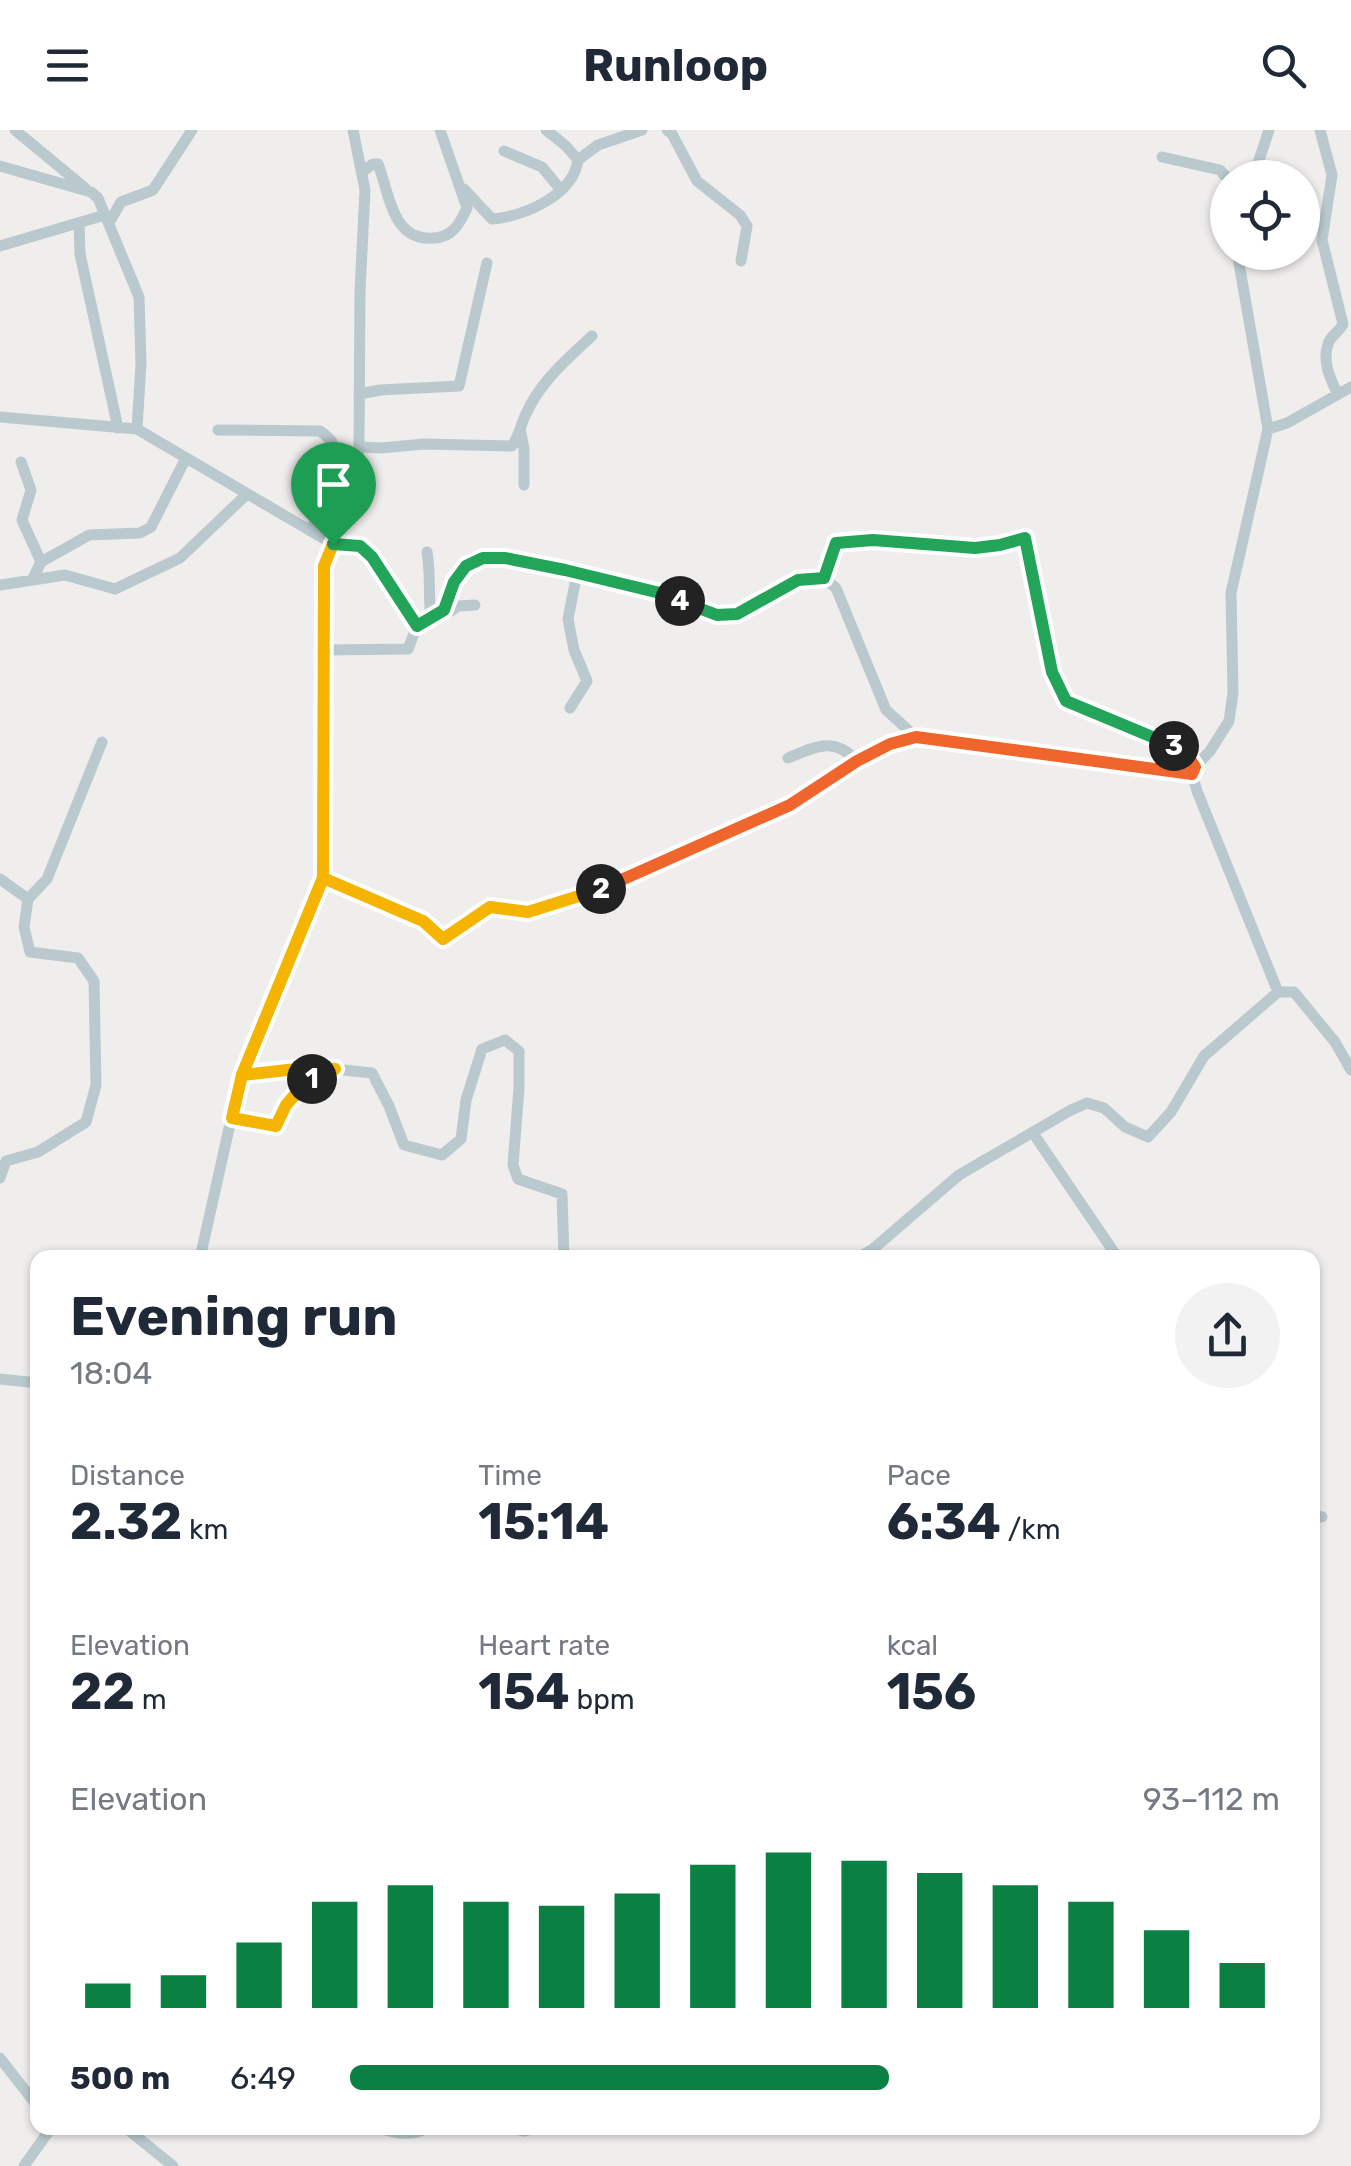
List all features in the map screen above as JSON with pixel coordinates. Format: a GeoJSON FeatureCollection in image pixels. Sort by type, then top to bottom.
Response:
{"type":"FeatureCollection","features":[{"type":"Feature","properties":{"kind":"street"},"geometry":{"type":"LineString","coordinates":[[12,130],[98,198],[140,296],[137,429]]}},
{"type":"Feature","properties":{"kind":"street"},"geometry":{"type":"LineString","coordinates":[[0,246],[78,223],[107,219],[122,202],[153,190],[192,130]]}},
{"type":"Feature","properties":{"kind":"street"},"geometry":{"type":"LineString","coordinates":[[202,1250],[242,1075],[323,878],[324,566],[358,466],[360,448],[360,291],[365,190],[352,130]]}},
{"type":"Feature","properties":{"kind":"street"},"geometry":{"type":"LineString","coordinates":[[362,172],[378,164],[396,216],[408,233],[421,240],[443,238],[458,227],[467,208],[440,130]]}},
{"type":"Feature","properties":{"kind":"street"},"geometry":{"type":"LineString","coordinates":[[546,130],[578,160]]}},
{"type":"Feature","properties":{"kind":"street"},"geometry":{"type":"LineString","coordinates":[[461,186],[492,219],[506,218],[537,206],[561,190],[576,171],[578,160],[613,130]]}},
{"type":"Feature","properties":{"kind":"street"},"geometry":{"type":"LineString","coordinates":[[598,145],[642,130]]}},
{"type":"Feature","properties":{"kind":"street"},"geometry":{"type":"LineString","coordinates":[[666,130],[672,134],[697,181],[740,216],[746,226],[741,261]]}},
{"type":"Feature","properties":{"kind":"street"},"geometry":{"type":"LineString","coordinates":[[1259,160],[1270,130]]}},
{"type":"Feature","properties":{"kind":"street"},"geometry":{"type":"LineString","coordinates":[[1320,130],[1332,176],[1322,240],[1343,324],[1327,346],[1326,362],[1337,393]]}},
{"type":"Feature","properties":{"kind":"street"},"geometry":{"type":"LineString","coordinates":[[504,151],[542,167],[561,190]]}},
{"type":"Feature","properties":{"kind":"street"},"geometry":{"type":"LineString","coordinates":[[1162,157],[1210,168]]}},
{"type":"Feature","properties":{"kind":"street"},"geometry":{"type":"LineString","coordinates":[[0,166],[91,192]]}},
{"type":"Feature","properties":{"kind":"street"},"geometry":{"type":"LineString","coordinates":[[78,223],[80,254],[118,428]]}},
{"type":"Feature","properties":{"kind":"street"},"geometry":{"type":"LineString","coordinates":[[359,394],[458,386],[488,263]]}},
{"type":"Feature","properties":{"kind":"street"},"geometry":{"type":"LineString","coordinates":[[1194,770],[1229,721],[1233,693],[1231,594],[1268,429],[1240,270]]}},
{"type":"Feature","properties":{"kind":"street"},"geometry":{"type":"LineString","coordinates":[[524,485],[524,418],[549,377],[592,336]]}},
{"type":"Feature","properties":{"kind":"street"},"geometry":{"type":"LineString","coordinates":[[1268,429],[1287,423],[1351,388]]}},
{"type":"Feature","properties":{"kind":"street"},"geometry":{"type":"LineString","coordinates":[[0,417],[137,429],[333,544],[360,546],[372,557],[417,626]]}},
{"type":"Feature","properties":{"kind":"street"},"geometry":{"type":"LineString","coordinates":[[218,430],[320,431],[331,440],[336,454],[312,531]]}},
{"type":"Feature","properties":{"kind":"street"},"geometry":{"type":"LineString","coordinates":[[360,448],[424,444],[512,446],[521,433]]}},
{"type":"Feature","properties":{"kind":"street"},"geometry":{"type":"LineString","coordinates":[[32,580],[41,562],[89,535],[140,533],[151,527],[186,458]]}},
{"type":"Feature","properties":{"kind":"street"},"geometry":{"type":"LineString","coordinates":[[21,462],[31,490],[22,520],[41,562]]}},
{"type":"Feature","properties":{"kind":"street"},"geometry":{"type":"LineString","coordinates":[[0,585],[65,574],[115,590],[180,558],[248,494]]}},
{"type":"Feature","properties":{"kind":"street"},"geometry":{"type":"LineString","coordinates":[[824,578],[836,543],[873,540],[975,548],[1025,538],[1052,672],[1066,701],[1184,750],[1194,770],[1196,790],[1278,992]]}},
{"type":"Feature","properties":{"kind":"street"},"geometry":{"type":"LineString","coordinates":[[427,552],[431,619]]}},
{"type":"Feature","properties":{"kind":"street"},"geometry":{"type":"LineString","coordinates":[[324,650],[408,650],[417,626],[444,610],[454,582],[466,566],[483,558],[505,558],[660,593],[717,615],[737,614],[798,580],[824,578],[836,588],[886,710],[916,737]]}},
{"type":"Feature","properties":{"kind":"street"},"geometry":{"type":"LineString","coordinates":[[570,708],[587,681],[574,650],[568,618],[577,573]]}},
{"type":"Feature","properties":{"kind":"street"},"geometry":{"type":"LineString","coordinates":[[444,610],[451,612],[458,606],[475,605]]}},
{"type":"Feature","properties":{"kind":"street"},"geometry":{"type":"LineString","coordinates":[[323,878],[423,921],[443,939],[490,907],[528,912],[589,894],[790,805],[857,761],[890,744],[916,737],[1194,770]]}},
{"type":"Feature","properties":{"kind":"street"},"geometry":{"type":"LineString","coordinates":[[0,1178],[6,1161],[38,1152],[86,1122],[96,1085],[94,981],[78,958],[30,952],[24,928],[28,899],[47,879],[102,742]]}},
{"type":"Feature","properties":{"kind":"street"},"geometry":{"type":"LineString","coordinates":[[788,758],[823,744],[848,750],[857,761]]}},
{"type":"Feature","properties":{"kind":"street"},"geometry":{"type":"LineString","coordinates":[[0,879],[28,899]]}},
{"type":"Feature","properties":{"kind":"street"},"geometry":{"type":"LineString","coordinates":[[871,1250],[960,1175],[1086,1103],[1104,1108],[1125,1127],[1148,1137],[1171,1112],[1204,1056],[1278,992],[1294,992],[1335,1042],[1351,1070]]}},
{"type":"Feature","properties":{"kind":"street"},"geometry":{"type":"LineString","coordinates":[[242,1075],[314,1067],[372,1073],[404,1144],[442,1155],[460,1138],[466,1100],[482,1049],[504,1040],[519,1051],[513,1165],[518,1179],[562,1194],[564,1250]]}},
{"type":"Feature","properties":{"kind":"street"},"geometry":{"type":"LineString","coordinates":[[232,1118],[276,1126],[286,1105],[307,1081],[335,1069]]}},
{"type":"Feature","properties":{"kind":"street"},"geometry":{"type":"LineString","coordinates":[[1033,1132],[1113,1250]]}},
{"type":"Feature","properties":{"kind":"street"},"geometry":{"type":"LineString","coordinates":[[0,1379],[30,1382]]}},
{"type":"Feature","properties":{"kind":"street"},"geometry":{"type":"LineString","coordinates":[[0,2058],[30,2097]]}},
{"type":"Feature","properties":{"kind":"street"},"geometry":{"type":"LineString","coordinates":[[24,2166],[46,2135]]}},
{"type":"Feature","properties":{"kind":"street"},"geometry":{"type":"LineString","coordinates":[[135,2135],[173,2166]]}},
{"type":"Feature","properties":{"kind":"route"},"geometry":{"type":"LineString","coordinates":[[333,544],[324,566],[323,878],[242,1075],[314,1067],[335,1069],[307,1081],[286,1105],[276,1126],[232,1118],[242,1075],[282,977],[323,878],[423,921],[443,939],[490,907],[528,912],[589,894],[790,805],[857,761],[890,744],[916,737],[1192,774],[1195,767],[1184,750],[1066,701],[1052,672],[1025,538],[975,548],[873,540],[836,543],[824,578],[798,580],[737,614],[717,615],[660,593],[505,558],[483,558],[466,566],[454,582],[444,610],[417,626],[372,557],[360,546],[333,544]]}}]}
